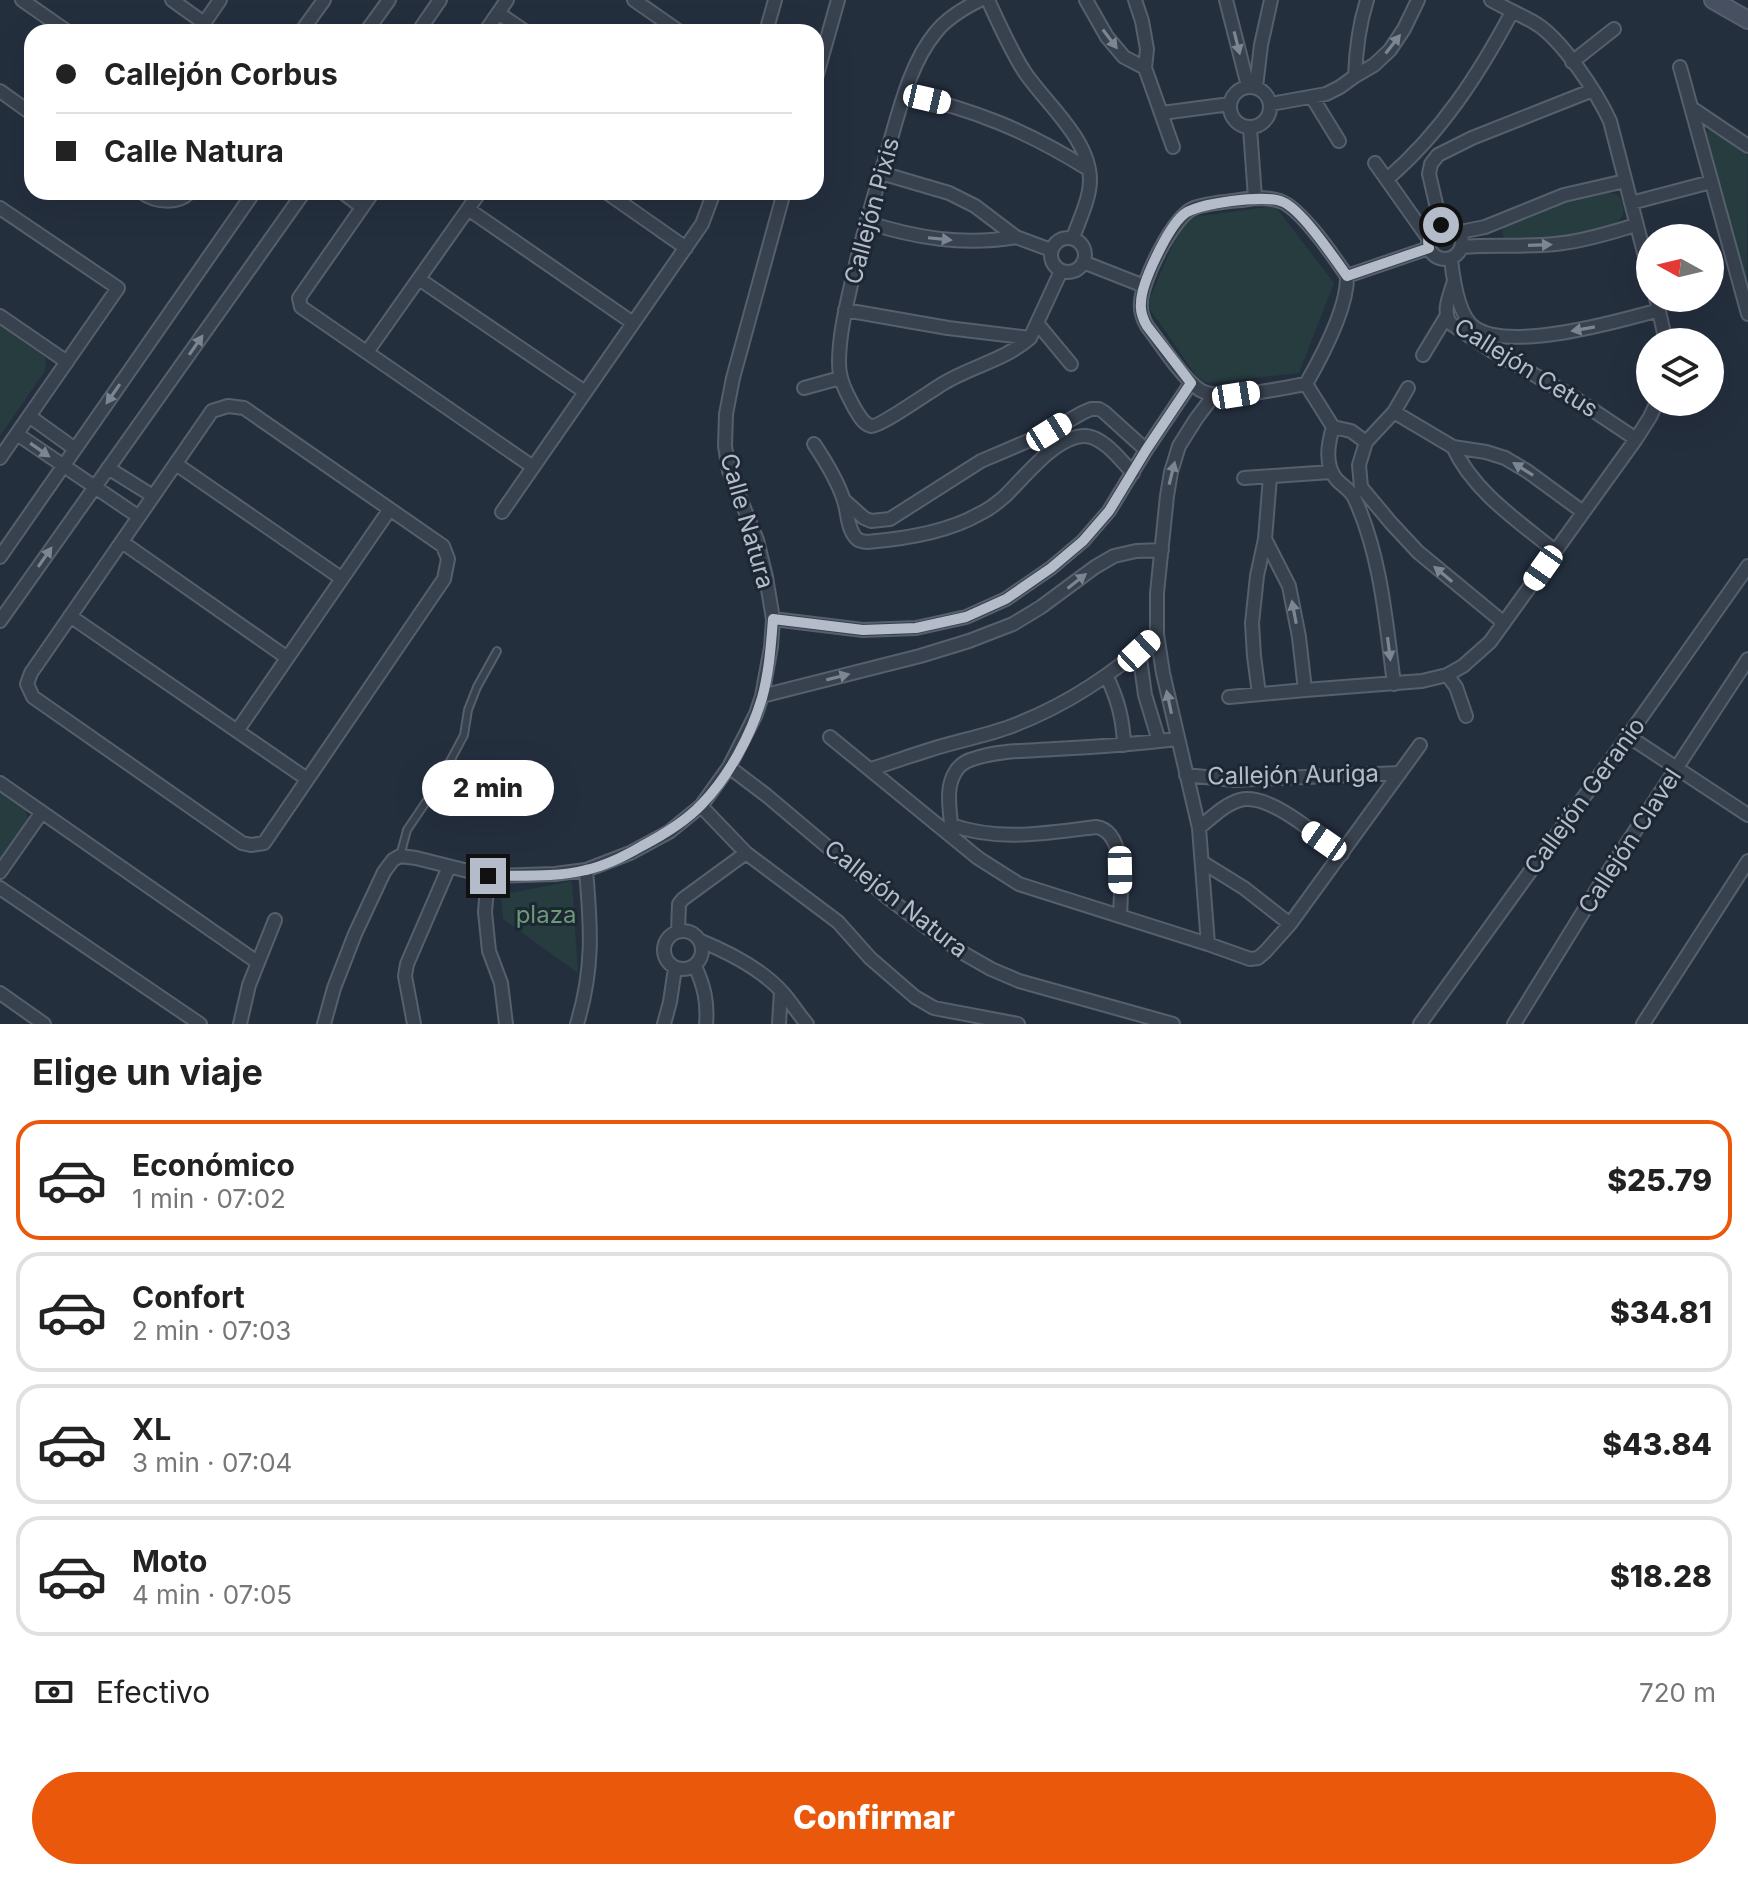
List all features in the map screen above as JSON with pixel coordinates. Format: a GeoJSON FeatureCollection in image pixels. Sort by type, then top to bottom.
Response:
{"type":"FeatureCollection","features":[{"type":"Feature","properties":{"kind":"main road"},"geometry":{"type":"LineString","coordinates":[[1713,0],[1748,20]]}},
{"type":"Feature","properties":{"kind":"street"},"geometry":{"type":"LineString","coordinates":[[22,0],[56,24]]}},
{"type":"Feature","properties":{"kind":"street"},"geometry":{"type":"LineString","coordinates":[[172,0],[197,24]]}},
{"type":"Feature","properties":{"kind":"street"},"geometry":{"type":"LineString","coordinates":[[204,24],[220,0]]}},
{"type":"Feature","properties":{"kind":"street"},"geometry":{"type":"LineString","coordinates":[[307,24],[324,0]]}},
{"type":"Feature","properties":{"kind":"street"},"geometry":{"type":"LineString","coordinates":[[372,24],[389,0]]}},
{"type":"Feature","properties":{"kind":"street"},"geometry":{"type":"LineString","coordinates":[[424,24],[440,0]]}},
{"type":"Feature","properties":{"kind":"street"},"geometry":{"type":"LineString","coordinates":[[490,24],[507,0]]}},
{"type":"Feature","properties":{"kind":"street"},"geometry":{"type":"LineString","coordinates":[[634,0],[668,24]]}},
{"type":"Feature","properties":{"kind":"street"},"geometry":{"type":"LineString","coordinates":[[768,24],[775,0]]}},
{"type":"Feature","properties":{"kind":"street"},"geometry":{"type":"LineString","coordinates":[[824,50],[838,0]]}},
{"type":"Feature","properties":{"kind":"street","name":"Callejón Pixis"},"geometry":{"type":"LineString","coordinates":[[980,0],[959,11],[936,31],[918,60],[905,94],[866,222],[845,310],[840,378],[864,423],[876,426],[950,379],[1005,356],[1030,338]]}},
{"type":"Feature","properties":{"kind":"street"},"geometry":{"type":"LineString","coordinates":[[988,0],[1022,69],[1077,141],[1088,169],[1090,181],[1087,196],[1073,238]]}},
{"type":"Feature","properties":{"kind":"street"},"geometry":{"type":"LineString","coordinates":[[1086,0],[1115,47],[1124,57],[1145,68]]}},
{"type":"Feature","properties":{"kind":"street"},"geometry":{"type":"LineString","coordinates":[[1135,0],[1147,49],[1145,68],[1173,147]]}},
{"type":"Feature","properties":{"kind":"street"},"geometry":{"type":"LineString","coordinates":[[1226,0],[1252,86]]}},
{"type":"Feature","properties":{"kind":"street"},"geometry":{"type":"LineString","coordinates":[[1252,86],[1271,0]]}},
{"type":"Feature","properties":{"kind":"street"},"geometry":{"type":"LineString","coordinates":[[1355,76],[1356,50],[1367,0]]}},
{"type":"Feature","properties":{"kind":"street"},"geometry":{"type":"LineString","coordinates":[[1271,104],[1312,97],[1340,87],[1374,65],[1390,50],[1418,0]]}},
{"type":"Feature","properties":{"kind":"street"},"geometry":{"type":"LineString","coordinates":[[1462,247],[1565,243],[1636,225],[1610,121],[1602,103],[1548,33],[1491,0]]}},
{"type":"Feature","properties":{"kind":"street"},"geometry":{"type":"LineString","coordinates":[[1387,179],[1427,142],[1452,109],[1480,70],[1512,12]]}},
{"type":"Feature","properties":{"kind":"street"},"geometry":{"type":"LineString","coordinates":[[498,13],[514,24]]}},
{"type":"Feature","properties":{"kind":"street"},"geometry":{"type":"LineString","coordinates":[[1572,62],[1595,44],[1615,35]]}},
{"type":"Feature","properties":{"kind":"street"},"geometry":{"type":"LineString","coordinates":[[1680,67],[1711,182],[1745,290],[1748,314]]}},
{"type":"Feature","properties":{"kind":"street"},"geometry":{"type":"LineString","coordinates":[[1252,86],[1263,90],[1271,104],[1266,121],[1250,128],[1234,120],[1230,104],[1236,92],[1252,86]]}},
{"type":"Feature","properties":{"kind":"street"},"geometry":{"type":"LineString","coordinates":[[1441,225],[1429,174],[1431,164],[1438,155],[1472,138],[1593,90]]}},
{"type":"Feature","properties":{"kind":"street"},"geometry":{"type":"LineString","coordinates":[[0,91],[24,108]]}},
{"type":"Feature","properties":{"kind":"street"},"geometry":{"type":"LineString","coordinates":[[905,94],[997,120],[1088,169]]}},
{"type":"Feature","properties":{"kind":"street"},"geometry":{"type":"LineString","coordinates":[[1312,97],[1339,141]]}},
{"type":"Feature","properties":{"kind":"street"},"geometry":{"type":"LineString","coordinates":[[1162,113],[1230,104]]}},
{"type":"Feature","properties":{"kind":"street"},"geometry":{"type":"LineString","coordinates":[[1693,109],[1748,146]]}},
{"type":"Feature","properties":{"kind":"street"},"geometry":{"type":"LineString","coordinates":[[1250,128],[1255,198]]}},
{"type":"Feature","properties":{"kind":"street"},"geometry":{"type":"LineString","coordinates":[[1375,163],[1387,179],[1428,243],[1438,258],[1451,259],[1462,247],[1462,237],[1452,225],[1441,225],[1431,232],[1428,243]]}},
{"type":"Feature","properties":{"kind":"street"},"geometry":{"type":"LineString","coordinates":[[881,173],[949,193],[975,206],[1016,237],[1051,250]]}},
{"type":"Feature","properties":{"kind":"street"},"geometry":{"type":"LineString","coordinates":[[1460,232],[1485,227],[1564,195],[1625,181]]}},
{"type":"Feature","properties":{"kind":"street"},"geometry":{"type":"LineString","coordinates":[[1631,203],[1711,182]]}},
{"type":"Feature","properties":{"kind":"street"},"geometry":{"type":"LineString","coordinates":[[1255,198],[1275,199],[1291,206],[1347,276],[1345,300],[1306,384],[1236,395],[1204,392],[1191,383],[1147,326],[1141,303],[1144,286],[1166,238],[1183,214],[1195,207],[1255,198]]}},
{"type":"Feature","properties":{"kind":"street"},"geometry":{"type":"LineString","coordinates":[[0,557],[248,200]]}},
{"type":"Feature","properties":{"kind":"street"},"geometry":{"type":"LineString","coordinates":[[0,621],[298,200]]}},
{"type":"Feature","properties":{"kind":"street"},"geometry":{"type":"LineString","coordinates":[[353,200],[362,207]]}},
{"type":"Feature","properties":{"kind":"street"},"geometry":{"type":"LineString","coordinates":[[367,200],[299,298],[301,307],[533,467]]}},
{"type":"Feature","properties":{"kind":"street"},"geometry":{"type":"LineString","coordinates":[[367,352],[474,200]]}},
{"type":"Feature","properties":{"kind":"street"},"geometry":{"type":"LineString","coordinates":[[617,200],[686,248]]}},
{"type":"Feature","properties":{"kind":"street"},"geometry":{"type":"LineString","coordinates":[[502,512],[686,248],[702,224],[711,200]]}},
{"type":"Feature","properties":{"kind":"street","name":"Calle Natura"},"geometry":{"type":"LineString","coordinates":[[400,856],[488,876],[586,870],[630,853],[669,832],[701,806],[729,767],[750,728],[762,696],[773,619],[757,540],[729,471],[725,446],[726,414],[782,200]]}},
{"type":"Feature","properties":{"kind":"street"},"geometry":{"type":"LineString","coordinates":[[0,208],[118,288],[0,458]]}},
{"type":"Feature","properties":{"kind":"street"},"geometry":{"type":"LineString","coordinates":[[468,209],[633,323]]}},
{"type":"Feature","properties":{"kind":"street"},"geometry":{"type":"LineString","coordinates":[[1503,220],[1496,234],[1504,244]]}},
{"type":"Feature","properties":{"kind":"street"},"geometry":{"type":"LineString","coordinates":[[866,222],[944,240],[977,242],[1016,237]]}},
{"type":"Feature","properties":{"kind":"street"},"geometry":{"type":"LineString","coordinates":[[1073,238],[1083,248],[1083,262],[1074,272],[1061,271],[1052,262],[1051,250],[1057,241],[1073,238]]}},
{"type":"Feature","properties":{"kind":"street"},"geometry":{"type":"LineString","coordinates":[[1347,276],[1428,243]]}},
{"type":"Feature","properties":{"kind":"street","name":"Callejón Cetus"},"geometry":{"type":"LineString","coordinates":[[1451,259],[1454,281],[1474,334]]}},
{"type":"Feature","properties":{"kind":"street"},"geometry":{"type":"LineString","coordinates":[[1083,262],[1144,286]]}},
{"type":"Feature","properties":{"kind":"street"},"geometry":{"type":"LineString","coordinates":[[1030,338],[1061,271]]}},
{"type":"Feature","properties":{"kind":"street"},"geometry":{"type":"LineString","coordinates":[[419,279],[585,392]]}},
{"type":"Feature","properties":{"kind":"street","name":"Callejón Cetus"},"geometry":{"type":"LineString","coordinates":[[1454,281],[1446,317],[1450,323],[1474,334],[1636,439]]}},
{"type":"Feature","properties":{"kind":"street","name":"Callejón Pixis"},"geometry":{"type":"LineString","coordinates":[[845,310],[1030,338]]}},
{"type":"Feature","properties":{"kind":"street","name":"Callejón Cetus"},"geometry":{"type":"LineString","coordinates":[[1474,334],[1544,335],[1598,326],[1636,312]]}},
{"type":"Feature","properties":{"kind":"street"},"geometry":{"type":"LineString","coordinates":[[0,316],[67,362]]}},
{"type":"Feature","properties":{"kind":"street"},"geometry":{"type":"LineString","coordinates":[[1423,355],[1446,317]]}},
{"type":"Feature","properties":{"kind":"street"},"geometry":{"type":"LineString","coordinates":[[1037,323],[1071,364]]}},
{"type":"Feature","properties":{"kind":"street"},"geometry":{"type":"LineString","coordinates":[[804,388],[840,378]]}},
{"type":"Feature","properties":{"kind":"street"},"geometry":{"type":"LineString","coordinates":[[773,619],[863,630],[916,628],[966,617],[1006,599],[1083,541],[1109,511],[1191,383]]}},
{"type":"Feature","properties":{"kind":"street"},"geometry":{"type":"LineString","coordinates":[[1306,384],[1333,427],[1328,461],[1331,472],[1342,485],[1356,490],[1445,577],[1504,623]]}},
{"type":"Feature","properties":{"kind":"street"},"geometry":{"type":"LineString","coordinates":[[1394,684],[1378,575],[1356,490],[1366,442],[1394,412],[1408,388]]}},
{"type":"Feature","properties":{"kind":"street"},"geometry":{"type":"LineString","coordinates":[[830,737],[950,830],[978,858],[1019,884],[1208,944],[1199,828],[1163,673],[1157,634],[1157,593],[1171,472],[1179,446],[1214,395]]}},
{"type":"Feature","properties":{"kind":"street"},"geometry":{"type":"LineString","coordinates":[[228,406],[244,408],[443,546],[448,559],[444,579],[264,843],[242,843],[33,697],[27,684],[31,673],[176,464],[212,411],[228,406]]}},
{"type":"Feature","properties":{"kind":"street"},"geometry":{"type":"LineString","coordinates":[[844,501],[871,521],[890,519],[981,461],[1049,432],[1091,409],[1099,409],[1114,420],[1146,450]]}},
{"type":"Feature","properties":{"kind":"street"},"geometry":{"type":"LineString","coordinates":[[1394,412],[1453,447],[1505,458],[1583,512]]}},
{"type":"Feature","properties":{"kind":"street"},"geometry":{"type":"LineString","coordinates":[[29,416],[75,449]]}},
{"type":"Feature","properties":{"kind":"street"},"geometry":{"type":"LineString","coordinates":[[1229,697],[1394,684],[1447,675],[1490,642],[1650,416]]}},
{"type":"Feature","properties":{"kind":"street"},"geometry":{"type":"LineString","coordinates":[[1333,427],[1351,431],[1366,442]]}},
{"type":"Feature","properties":{"kind":"street"},"geometry":{"type":"LineString","coordinates":[[1049,432],[1056,447]]}},
{"type":"Feature","properties":{"kind":"street"},"geometry":{"type":"LineString","coordinates":[[17,434],[139,517]]}},
{"type":"Feature","properties":{"kind":"street"},"geometry":{"type":"LineString","coordinates":[[814,444],[844,501],[851,531],[860,541],[931,532],[979,514],[1002,500],[1056,447],[1075,438],[1093,438],[1110,449],[1133,473]]}},
{"type":"Feature","properties":{"kind":"street"},"geometry":{"type":"LineString","coordinates":[[1453,447],[1474,482],[1555,551]]}},
{"type":"Feature","properties":{"kind":"street"},"geometry":{"type":"LineString","coordinates":[[176,464],[341,578]]}},
{"type":"Feature","properties":{"kind":"street"},"geometry":{"type":"LineString","coordinates":[[108,468],[153,496]]}},
{"type":"Feature","properties":{"kind":"street"},"geometry":{"type":"LineString","coordinates":[[1244,478],[1331,472]]}},
{"type":"Feature","properties":{"kind":"street"},"geometry":{"type":"LineString","coordinates":[[1259,694],[1252,623],[1265,539],[1270,477]]}},
{"type":"Feature","properties":{"kind":"street"},"geometry":{"type":"LineString","coordinates":[[237,731],[390,509]]}},
{"type":"Feature","properties":{"kind":"street"},"geometry":{"type":"LineString","coordinates":[[890,519],[900,537]]}},
{"type":"Feature","properties":{"kind":"street"},"geometry":{"type":"LineString","coordinates":[[1265,539],[1289,586],[1305,690]]}},
{"type":"Feature","properties":{"kind":"street"},"geometry":{"type":"LineString","coordinates":[[122,542],[286,657]]}},
{"type":"Feature","properties":{"kind":"street"},"geometry":{"type":"LineString","coordinates":[[762,696],[969,641],[1013,624],[1114,556],[1162,550]]}},
{"type":"Feature","properties":{"kind":"street","name":"Callejón Geranio"},"geometry":{"type":"LineString","coordinates":[[1420,1024],[1748,566]]}},
{"type":"Feature","properties":{"kind":"street"},"geometry":{"type":"LineString","coordinates":[[70,616],[307,779]]}},
{"type":"Feature","properties":{"kind":"street"},"geometry":{"type":"LineString","coordinates":[[871,769],[1013,725],[1071,699],[1107,677],[1157,634]]}},
{"type":"Feature","properties":{"kind":"street"},"geometry":{"type":"LineString","coordinates":[[1139,651],[1145,695],[1159,741]]}},
{"type":"Feature","properties":{"kind":"street","name":"Callejón Clavel"},"geometry":{"type":"LineString","coordinates":[[1514,1024],[1601,883],[1748,659]]}},
{"type":"Feature","properties":{"kind":"street"},"geometry":{"type":"LineString","coordinates":[[1447,675],[1456,687],[1466,716]]}},
{"type":"Feature","properties":{"kind":"street"},"geometry":{"type":"LineString","coordinates":[[1107,677],[1120,707],[1124,745]]}},
{"type":"Feature","properties":{"kind":"street"},"geometry":{"type":"LineString","coordinates":[[1628,736],[1748,815]]}},
{"type":"Feature","properties":{"kind":"street"},"geometry":{"type":"LineString","coordinates":[[950,830],[951,781],[956,770],[977,757],[1177,739]]}},
{"type":"Feature","properties":{"kind":"street"},"geometry":{"type":"LineString","coordinates":[[1400,773],[1420,745]]}},
{"type":"Feature","properties":{"kind":"street","name":"Callejón Natura"},"geometry":{"type":"LineString","coordinates":[[729,767],[887,897],[963,953],[1019,981],[1173,1024]]}},
{"type":"Feature","properties":{"kind":"street","name":"Callejón Auriga"},"geometry":{"type":"LineString","coordinates":[[1186,775],[1233,780],[1400,773]]}},
{"type":"Feature","properties":{"kind":"street","name":"Callejón Auriga"},"geometry":{"type":"LineString","coordinates":[[1208,944],[1250,959],[1258,958],[1265,952],[1290,924],[1400,773]]}},
{"type":"Feature","properties":{"kind":"street"},"geometry":{"type":"LineString","coordinates":[[0,783],[257,962]]}},
{"type":"Feature","properties":{"kind":"street"},"geometry":{"type":"LineString","coordinates":[[1199,828],[1225,807],[1239,800],[1254,799],[1288,815],[1342,854]]}},
{"type":"Feature","properties":{"kind":"street"},"geometry":{"type":"LineString","coordinates":[[701,806],[746,853],[838,922],[870,958],[915,997],[934,1008],[1018,1024]]}},
{"type":"Feature","properties":{"kind":"street"},"geometry":{"type":"LineString","coordinates":[[0,872],[42,812]]}},
{"type":"Feature","properties":{"kind":"street"},"geometry":{"type":"LineString","coordinates":[[950,830],[997,835],[1104,828],[1117,850],[1120,916]]}},
{"type":"Feature","properties":{"kind":"street"},"geometry":{"type":"LineString","coordinates":[[678,931],[679,904],[683,899],[746,853]]}},
{"type":"Feature","properties":{"kind":"street"},"geometry":{"type":"LineString","coordinates":[[324,1024],[355,934],[384,872],[400,856]]}},
{"type":"Feature","properties":{"kind":"street"},"geometry":{"type":"LineString","coordinates":[[1643,1024],[1748,861]]}},
{"type":"Feature","properties":{"kind":"street"},"geometry":{"type":"LineString","coordinates":[[1202,862],[1244,888],[1290,924]]}},
{"type":"Feature","properties":{"kind":"street"},"geometry":{"type":"LineString","coordinates":[[414,1024],[405,976],[407,964],[449,867]]}},
{"type":"Feature","properties":{"kind":"street"},"geometry":{"type":"LineString","coordinates":[[577,1024],[590,961],[586,870]]}},
{"type":"Feature","properties":{"kind":"street"},"geometry":{"type":"LineString","coordinates":[[488,876],[485,912],[489,951],[501,983],[506,1024]]}},
{"type":"Feature","properties":{"kind":"street"},"geometry":{"type":"LineString","coordinates":[[0,888],[200,1024]]}},
{"type":"Feature","properties":{"kind":"street"},"geometry":{"type":"LineString","coordinates":[[240,1024],[249,985],[275,920]]}},
{"type":"Feature","properties":{"kind":"street"},"geometry":{"type":"LineString","coordinates":[[701,941],[702,955],[695,966],[675,968],[666,958],[667,939],[678,931],[691,932],[701,941],[741,960],[781,991],[807,1024]]}},
{"type":"Feature","properties":{"kind":"street"},"geometry":{"type":"LineString","coordinates":[[695,966],[705,988],[708,1007],[706,1024]]}},
{"type":"Feature","properties":{"kind":"street"},"geometry":{"type":"LineString","coordinates":[[664,1024],[675,968]]}},
{"type":"Feature","properties":{"kind":"street"},"geometry":{"type":"LineString","coordinates":[[779,1024],[781,991]]}},
{"type":"Feature","properties":{"kind":"street"},"geometry":{"type":"LineString","coordinates":[[0,993],[44,1024]]}},
{"type":"Feature","properties":{"kind":"lane"},"geometry":{"type":"LineString","coordinates":[[400,856],[407,830],[438,784],[464,735],[472,698],[497,651]]}},
{"type":"Feature","properties":{"kind":"green space"},"geometry":{"type":"Polygon","coordinates":[[[1709,129],[1748,156],[1747,280],[1742,274],[1706,133],[1709,129]]]}},
{"type":"Feature","properties":{"kind":"green space"},"geometry":{"type":"Polygon","coordinates":[[[1604,192],[1618,195],[1623,206],[1621,218],[1609,227],[1550,239],[1506,238],[1502,235],[1503,226],[1563,200],[1604,192]]]}},
{"type":"Feature","properties":{"kind":"green space"},"geometry":{"type":"Polygon","coordinates":[[[1275,206],[1334,283],[1299,373],[1207,383],[1197,377],[1147,305],[1184,218],[1275,206]]]}},
{"type":"Feature","properties":{"kind":"green space"},"geometry":{"type":"Polygon","coordinates":[[[0,326],[46,358],[45,371],[0,436],[0,326]]]}},
{"type":"Feature","properties":{"kind":"green space"},"geometry":{"type":"Polygon","coordinates":[[[0,792],[25,809],[28,819],[0,859],[0,792]]]}},
{"type":"Feature","properties":{"kind":"green space","name":"plaza"},"geometry":{"type":"Polygon","coordinates":[[[572,881],[578,973],[503,919],[501,895],[572,881]]]}},
{"type":"Feature","properties":{"kind":"route"},"geometry":{"type":"LineString","coordinates":[[488,876],[586,870],[630,853],[669,832],[701,806],[729,767],[756,714],[768,667],[773,619],[863,630],[916,628],[966,617],[1006,599],[1083,541],[1109,511],[1191,383],[1147,326],[1141,303],[1144,286],[1166,238],[1183,214],[1195,207],[1255,198],[1283,201],[1301,217],[1347,276],[1429,248],[1431,232],[1441,225]]}}]}
